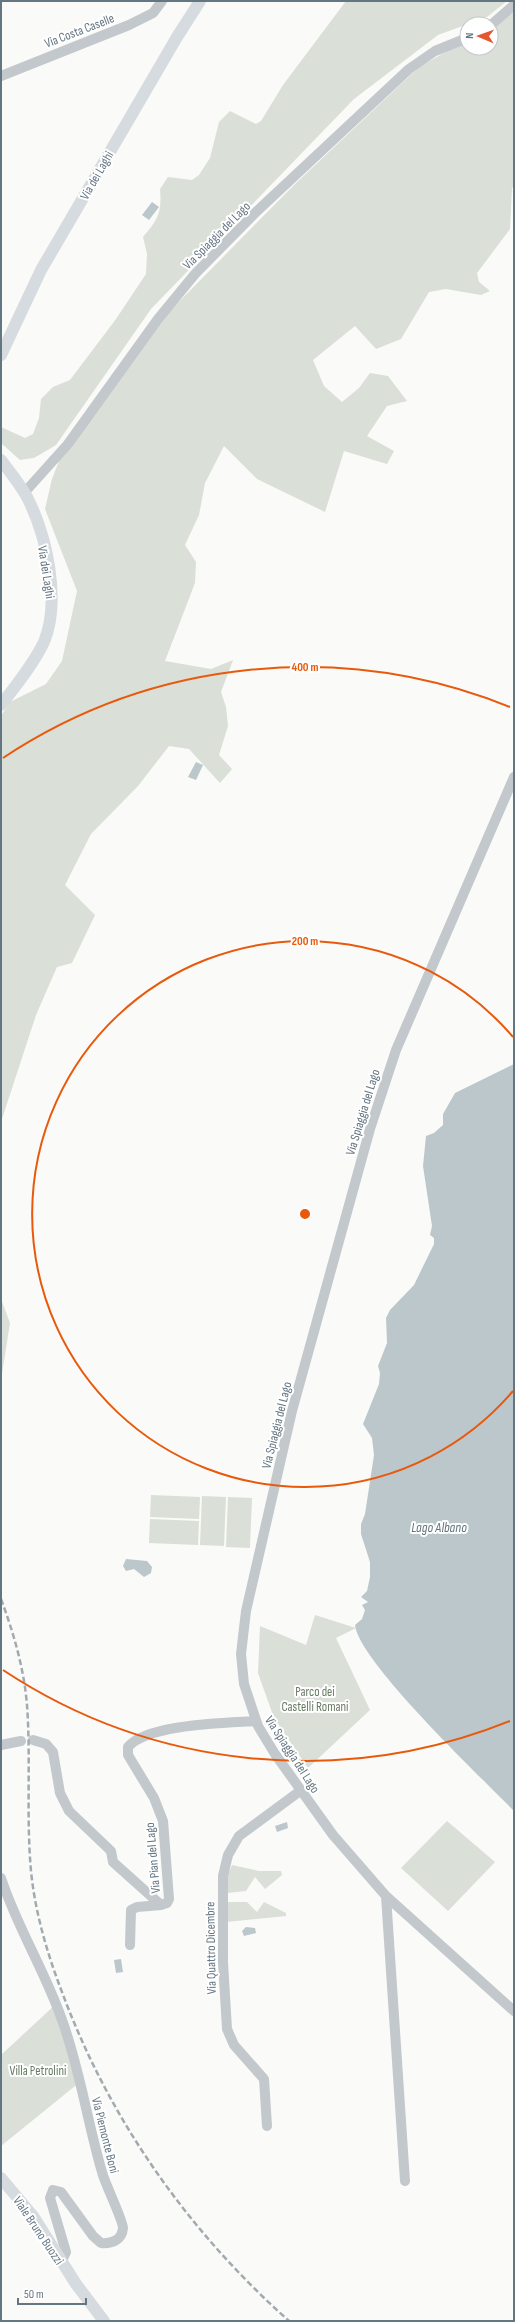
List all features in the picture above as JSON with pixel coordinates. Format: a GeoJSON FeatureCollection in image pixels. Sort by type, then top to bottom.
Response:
{"type":"FeatureCollection","features":[{"type":"Feature","properties":{"kind":"main road","name":"Via dei Laghi"},"geometry":{"type":"LineString","coordinates":[[1,355],[44,262],[176,37],[200,1]]}},
{"type":"Feature","properties":{"kind":"main road","name":"Via dei Laghi"},"geometry":{"type":"LineString","coordinates":[[1,460],[24,493],[36,520],[47,559],[52,588],[51,616],[47,634],[38,653],[1,705]]}},
{"type":"Feature","properties":{"kind":"main road","name":"Viale Bruno Buozzi"},"geometry":{"type":"LineString","coordinates":[[1,2178],[33,2216],[61,2263],[104,2321]]}},
{"type":"Feature","properties":{"kind":"street","name":"Via Costa Caselle"},"geometry":{"type":"LineString","coordinates":[[1,76],[129,25],[153,13],[162,1]]}},
{"type":"Feature","properties":{"kind":"street"},"geometry":{"type":"LineString","coordinates":[[499,18],[514,5]]}},
{"type":"Feature","properties":{"kind":"street","name":"Via Spiaggia del Lago"},"geometry":{"type":"LineString","coordinates":[[24,493],[68,444],[167,307],[217,251],[409,69],[442,47],[459,41]]}},
{"type":"Feature","properties":{"kind":"street","name":"Via Spiaggia del Lago"},"geometry":{"type":"LineString","coordinates":[[514,777],[390,1066],[366,1144],[296,1396],[243,1627],[241,1649],[243,1678],[256,1721],[270,1747],[300,1791],[333,1835],[386,1896],[514,2011]]}},
{"type":"Feature","properties":{"kind":"street","name":"Via Pian del Lago"},"geometry":{"type":"LineString","coordinates":[[33,1740],[46,1744],[53,1752],[60,1793],[69,1811],[111,1851],[113,1862],[161,1905],[167,1903],[169,1899],[164,1825],[154,1798],[128,1755],[128,1747],[136,1742],[172,1729],[256,1721]]}},
{"type":"Feature","properties":{"kind":"street"},"geometry":{"type":"LineString","coordinates":[[1,1745],[21,1741]]}},
{"type":"Feature","properties":{"kind":"street","name":"Via Quattro Dicembre"},"geometry":{"type":"LineString","coordinates":[[267,2126],[264,2079],[259,2071],[235,2046],[228,2032],[223,1962],[223,1876],[228,1856],[238,1836],[300,1791]]}},
{"type":"Feature","properties":{"kind":"street","name":"Via Piemonte Boni"},"geometry":{"type":"LineString","coordinates":[[1,1878],[18,1921],[35,1954],[62,2019],[75,2060],[87,2116],[105,2182],[123,2226],[120,2237],[116,2241],[102,2243],[93,2236],[61,2192],[53,2190],[50,2198],[66,2252],[61,2263]]}},
{"type":"Feature","properties":{"kind":"street"},"geometry":{"type":"LineString","coordinates":[[386,1896],[405,2182]]}},
{"type":"Feature","properties":{"kind":"street"},"geometry":{"type":"LineString","coordinates":[[130,1945],[132,1910],[137,1907],[161,1905]]}},
{"type":"Feature","properties":{"kind":"green space"},"geometry":{"type":"Polygon","coordinates":[[[346,1],[507,1],[488,16],[459,16],[459,27],[438,35],[354,99],[151,309],[56,445],[34,458],[20,460],[1,443],[1,427],[25,438],[33,434],[39,418],[41,399],[53,387],[70,380],[116,319],[146,274],[147,254],[143,237],[152,226],[158,215],[160,189],[168,177],[192,180],[199,175],[210,158],[219,122],[230,111],[256,124],[261,121],[283,85],[346,1]]]}},
{"type":"Feature","properties":{"kind":"green space"},"geometry":{"type":"Polygon","coordinates":[[[514,12],[514,186],[512,188],[510,229],[477,273],[479,282],[490,291],[481,295],[446,289],[429,292],[401,339],[376,349],[355,326],[313,360],[324,386],[342,402],[359,388],[370,373],[388,376],[407,401],[387,406],[367,436],[394,451],[387,464],[344,451],[325,512],[257,479],[224,446],[205,483],[199,515],[185,545],[196,562],[195,583],[165,661],[211,669],[233,660],[221,692],[226,707],[228,726],[219,755],[232,769],[220,783],[189,749],[169,746],[138,786],[91,834],[65,885],[95,915],[72,963],[57,967],[36,1015],[1,1122],[1,716],[10,702],[46,684],[62,661],[77,591],[45,509],[52,479],[61,456],[161,320],[294,185],[419,67],[459,44],[459,56],[499,56],[499,23],[514,12]]]}},
{"type":"Feature","properties":{"kind":"green space"},"geometry":{"type":"Polygon","coordinates":[[[1,1299],[10,1323],[1,1380],[1,1299]]]}},
{"type":"Feature","properties":{"kind":"green space"},"geometry":{"type":"Polygon","coordinates":[[[151,1495],[200,1497],[199,1519],[150,1517],[151,1495]]]}},
{"type":"Feature","properties":{"kind":"green space"},"geometry":{"type":"Polygon","coordinates":[[[202,1496],[226,1497],[224,1546],[200,1545],[202,1496]]]}},
{"type":"Feature","properties":{"kind":"green space"},"geometry":{"type":"Polygon","coordinates":[[[228,1497],[252,1498],[250,1548],[226,1547],[228,1497]]]}},
{"type":"Feature","properties":{"kind":"green space"},"geometry":{"type":"Polygon","coordinates":[[[150,1519],[199,1521],[198,1545],[149,1543],[150,1519]]]}},
{"type":"Feature","properties":{"kind":"green space","name":"Parco dei Castelli Romani"},"geometry":{"type":"Polygon","coordinates":[[[315,1615],[356,1628],[336,1638],[370,1710],[308,1768],[274,1718],[258,1673],[260,1626],[306,1645],[315,1615]]]}},
{"type":"Feature","properties":{"kind":"green space"},"geometry":{"type":"Polygon","coordinates":[[[447,1821],[495,1862],[448,1911],[401,1868],[447,1821]]]}},
{"type":"Feature","properties":{"kind":"green space"},"geometry":{"type":"Polygon","coordinates":[[[232,1865],[259,1871],[281,1871],[282,1875],[265,1889],[255,1877],[246,1891],[227,1893],[228,1874],[232,1865]]]}},
{"type":"Feature","properties":{"kind":"green space"},"geometry":{"type":"Polygon","coordinates":[[[226,1902],[247,1902],[257,1912],[264,1902],[286,1913],[286,1916],[226,1922],[226,1902]]]}},
{"type":"Feature","properties":{"kind":"green space","name":"Villa Petrolini"},"geometry":{"type":"Polygon","coordinates":[[[56,2004],[80,2082],[1,2146],[1,2055],[56,2004]]]}},
{"type":"Feature","properties":{"kind":"water"},"geometry":{"type":"Polygon","coordinates":[[[152,202],[159,207],[149,220],[142,215],[152,202]]]}},
{"type":"Feature","properties":{"kind":"water"},"geometry":{"type":"Polygon","coordinates":[[[196,762],[203,765],[196,780],[188,777],[196,762]]]}},
{"type":"Feature","properties":{"kind":"water","name":"Lago Albano"},"geometry":{"type":"Polygon","coordinates":[[[514,1064],[514,1811],[451,1748],[399,1692],[377,1665],[362,1642],[355,1625],[362,1619],[365,1610],[362,1605],[368,1602],[361,1597],[367,1591],[370,1577],[370,1562],[361,1534],[361,1524],[365,1514],[374,1455],[372,1438],[363,1424],[379,1384],[380,1373],[378,1366],[387,1343],[386,1318],[390,1310],[414,1285],[434,1244],[434,1238],[430,1235],[432,1226],[423,1166],[426,1136],[434,1133],[443,1125],[443,1114],[455,1093],[514,1064]]]}},
{"type":"Feature","properties":{"kind":"water"},"geometry":{"type":"Polygon","coordinates":[[[126,1559],[147,1561],[152,1567],[151,1573],[144,1577],[134,1569],[126,1571],[123,1566],[126,1559]]]}},
{"type":"Feature","properties":{"kind":"water"},"geometry":{"type":"Polygon","coordinates":[[[287,1822],[288,1828],[277,1832],[275,1826],[287,1822]]]}},
{"type":"Feature","properties":{"kind":"water"},"geometry":{"type":"Polygon","coordinates":[[[246,1927],[255,1928],[256,1933],[244,1936],[242,1931],[246,1927]]]}},
{"type":"Feature","properties":{"kind":"water"},"geometry":{"type":"Polygon","coordinates":[[[121,1959],[123,1972],[116,1973],[114,1960],[121,1959]]]}},
{"type":"Feature","properties":{"kind":"railway"},"geometry":{"type":"LineString","coordinates":[[1,1599],[18,1652],[26,1692],[29,1746],[29,1829],[31,1871],[35,1902],[42,1932],[62,1992],[81,2039],[103,2084],[128,2128],[155,2170],[185,2211],[218,2249],[252,2286],[289,2321]]}}]}
